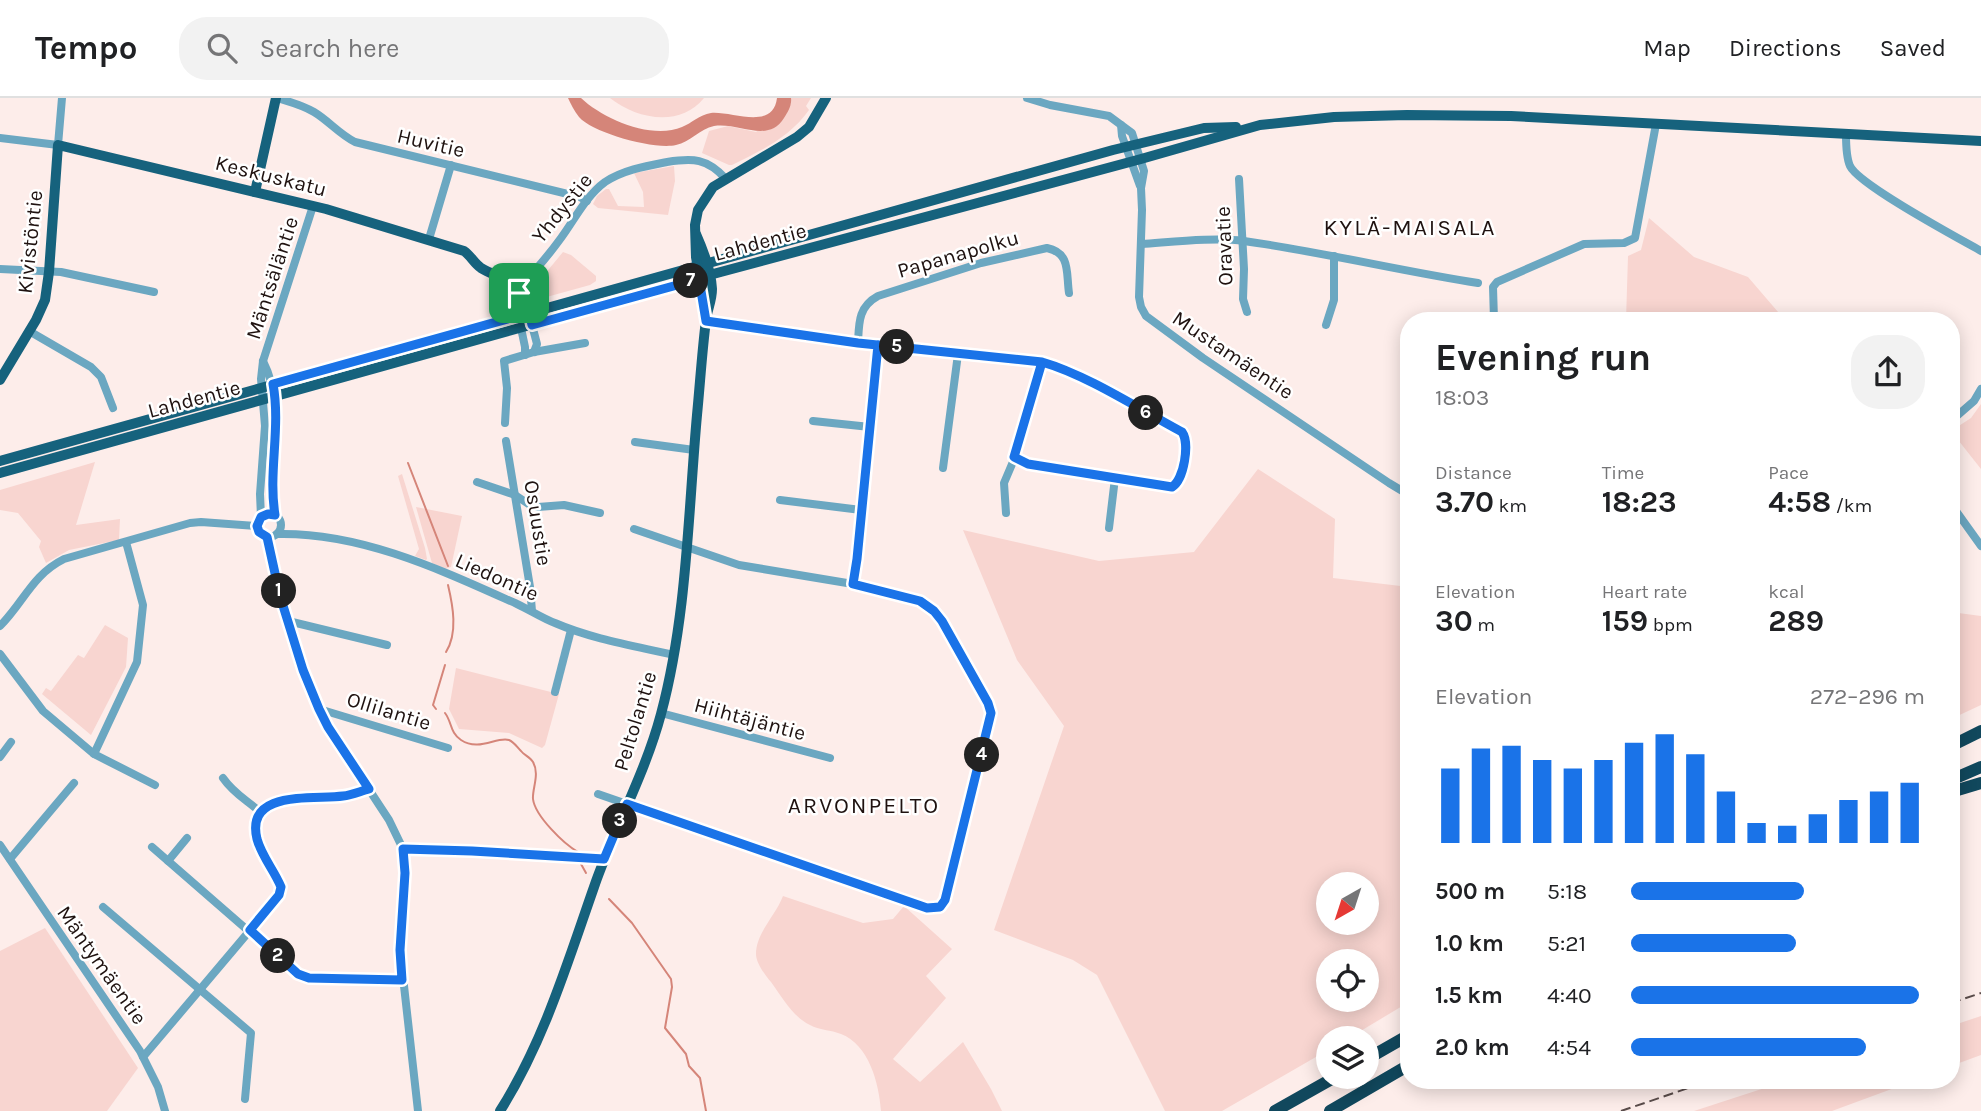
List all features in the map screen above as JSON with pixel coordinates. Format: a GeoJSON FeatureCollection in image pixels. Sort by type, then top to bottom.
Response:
{"type":"FeatureCollection","features":[{"type":"Feature","properties":{"kind":"highway"},"geometry":{"type":"LineString","coordinates":[[1960,743],[1981,731]]}},
{"type":"Feature","properties":{"kind":"highway"},"geometry":{"type":"LineString","coordinates":[[1960,745],[1981,738]]}},
{"type":"Feature","properties":{"kind":"highway"},"geometry":{"type":"LineString","coordinates":[[1960,776],[1981,767]]}},
{"type":"Feature","properties":{"kind":"highway"},"geometry":{"type":"LineString","coordinates":[[1960,789],[1981,783]]}},
{"type":"Feature","properties":{"kind":"highway"},"geometry":{"type":"LineString","coordinates":[[1379,1052],[1400,1040]]}},
{"type":"Feature","properties":{"kind":"highway"},"geometry":{"type":"LineString","coordinates":[[1330,1111],[1400,1070]]}},
{"type":"Feature","properties":{"kind":"highway"},"geometry":{"type":"LineString","coordinates":[[1275,1111],[1316,1088]]}},
{"type":"Feature","properties":{"kind":"main road"},"geometry":{"type":"LineString","coordinates":[[255,192],[276,98]]}},
{"type":"Feature","properties":{"kind":"main road"},"geometry":{"type":"LineString","coordinates":[[702,264],[695,217],[709,191],[726,178],[797,138],[809,127],[826,98]]}},
{"type":"Feature","properties":{"kind":"main road","name":"Lahdentie"},"geometry":{"type":"LineString","coordinates":[[0,461],[1131,145],[1204,128],[1247,127],[1292,120],[1407,115],[1511,116],[1981,141]]}},
{"type":"Feature","properties":{"kind":"main road","name":"Lahdentie"},"geometry":{"type":"LineString","coordinates":[[0,473],[1136,160],[1247,127]]}},
{"type":"Feature","properties":{"kind":"main road","name":"Keskuskatu"},"geometry":{"type":"LineString","coordinates":[[58,145],[313,206],[429,239],[468,253],[480,267],[509,280],[519,290]]}},
{"type":"Feature","properties":{"kind":"main road","name":"Kivistöntie"},"geometry":{"type":"LineString","coordinates":[[0,380],[36,320],[44,300],[49,272],[58,145]]}},
{"type":"Feature","properties":{"kind":"main road","name":"Peltolantie"},"geometry":{"type":"LineString","coordinates":[[500,1111],[523,1072],[553,1005],[604,859],[644,765],[661,713],[674,655],[688,547],[706,319],[712,300],[710,276],[702,264]]}},
{"type":"Feature","properties":{"kind":"main road","name":"Peltolantie"},"geometry":{"type":"LineString","coordinates":[[702,264],[699,279],[706,319]]}},
{"type":"Feature","properties":{"kind":"main road"},"geometry":{"type":"LineString","coordinates":[[519,290],[525,298],[532,325]]}},
{"type":"Feature","properties":{"kind":"main road"},"geometry":{"type":"LineString","coordinates":[[519,290],[515,300],[521,328]]}},
{"type":"Feature","properties":{"kind":"street","name":"Kivistöntie"},"geometry":{"type":"LineString","coordinates":[[58,145],[62,98]]}},
{"type":"Feature","properties":{"kind":"street","name":"Huvitie"},"geometry":{"type":"LineString","coordinates":[[276,98],[316,113],[346,138],[355,142],[580,197],[587,201]]}},
{"type":"Feature","properties":{"kind":"street","name":"Mustamäentie"},"geometry":{"type":"LineString","coordinates":[[1027,98],[1109,116],[1121,125],[1136,160],[1144,171],[1141,188],[1139,297],[1146,316],[1203,358],[1400,490]]}},
{"type":"Feature","properties":{"kind":"street"},"geometry":{"type":"LineString","coordinates":[[1494,312],[1493,287],[1497,282],[1584,244],[1624,243],[1635,238],[1656,124]]}},
{"type":"Feature","properties":{"kind":"street"},"geometry":{"type":"LineString","coordinates":[[1846,134],[1850,166],[1857,175],[1981,251]]}},
{"type":"Feature","properties":{"kind":"street","name":"Keskuskatu"},"geometry":{"type":"LineString","coordinates":[[0,138],[58,145]]}},
{"type":"Feature","properties":{"kind":"street","name":"Yhdystie"},"geometry":{"type":"LineString","coordinates":[[519,290],[553,249],[587,201],[616,176],[646,166],[684,160],[702,161],[726,178]]}},
{"type":"Feature","properties":{"kind":"street"},"geometry":{"type":"LineString","coordinates":[[429,239],[451,165]]}},
{"type":"Feature","properties":{"kind":"street","name":"Oravatie"},"geometry":{"type":"LineString","coordinates":[[1239,179],[1244,269],[1242,299],[1247,312]]}},
{"type":"Feature","properties":{"kind":"street","name":"Mäntsäläntie"},"geometry":{"type":"LineString","coordinates":[[261,517],[265,426],[261,388],[264,361],[313,206]]}},
{"type":"Feature","properties":{"kind":"street"},"geometry":{"type":"LineString","coordinates":[[1142,244],[1243,240],[1478,283]]}},
{"type":"Feature","properties":{"kind":"street","name":"Papanapolku"},"geometry":{"type":"LineString","coordinates":[[858,343],[859,316],[870,300],[994,260],[1047,248],[1055,250],[1061,253],[1065,260],[1069,293]]}},
{"type":"Feature","properties":{"kind":"street"},"geometry":{"type":"LineString","coordinates":[[1326,325],[1334,300],[1334,256]]}},
{"type":"Feature","properties":{"kind":"street"},"geometry":{"type":"LineString","coordinates":[[0,269],[61,272],[154,292]]}},
{"type":"Feature","properties":{"kind":"street"},"geometry":{"type":"LineString","coordinates":[[706,319],[858,343],[1042,362],[1063,370],[1182,432],[1187,444],[1180,480],[1172,487],[1028,464],[1014,457]]}},
{"type":"Feature","properties":{"kind":"street"},"geometry":{"type":"LineString","coordinates":[[532,325],[537,344],[534,352]]}},
{"type":"Feature","properties":{"kind":"street"},"geometry":{"type":"LineString","coordinates":[[521,328],[525,355]]}},
{"type":"Feature","properties":{"kind":"street"},"geometry":{"type":"LineString","coordinates":[[29,331],[91,367],[101,377],[113,408]]}},
{"type":"Feature","properties":{"kind":"street"},"geometry":{"type":"LineString","coordinates":[[505,423],[505,361],[534,352],[585,344]]}},
{"type":"Feature","properties":{"kind":"street"},"geometry":{"type":"LineString","coordinates":[[853,584],[878,345]]}},
{"type":"Feature","properties":{"kind":"street"},"geometry":{"type":"LineString","coordinates":[[943,468],[958,354]]}},
{"type":"Feature","properties":{"kind":"street","name":"Mäntsäläntie"},"geometry":{"type":"LineString","coordinates":[[264,361],[273,384],[276,408],[272,492],[277,519]]}},
{"type":"Feature","properties":{"kind":"street"},"geometry":{"type":"LineString","coordinates":[[1006,513],[1004,483],[1042,362]]}},
{"type":"Feature","properties":{"kind":"street"},"geometry":{"type":"LineString","coordinates":[[1960,413],[1974,401],[1981,389]]}},
{"type":"Feature","properties":{"kind":"street"},"geometry":{"type":"LineString","coordinates":[[813,421],[870,427]]}},
{"type":"Feature","properties":{"kind":"street","name":"Osuustie"},"geometry":{"type":"LineString","coordinates":[[506,441],[532,611]]}},
{"type":"Feature","properties":{"kind":"street"},"geometry":{"type":"LineString","coordinates":[[635,442],[694,450]]}},
{"type":"Feature","properties":{"kind":"street"},"geometry":{"type":"LineString","coordinates":[[1109,528],[1115,478]]}},
{"type":"Feature","properties":{"kind":"street"},"geometry":{"type":"LineString","coordinates":[[477,482],[515,495],[530,505],[564,505],[600,513]]}},
{"type":"Feature","properties":{"kind":"street"},"geometry":{"type":"LineString","coordinates":[[780,500],[861,510]]}},
{"type":"Feature","properties":{"kind":"street"},"geometry":{"type":"LineString","coordinates":[[268,514],[277,519],[280,528],[277,534],[267,537],[259,532],[257,526],[261,517],[268,514]]}},
{"type":"Feature","properties":{"kind":"street"},"geometry":{"type":"LineString","coordinates":[[1960,517],[1981,546]]}},
{"type":"Feature","properties":{"kind":"street","name":"Liedontie"},"geometry":{"type":"LineString","coordinates":[[277,519],[305,533]]}},
{"type":"Feature","properties":{"kind":"street"},"geometry":{"type":"LineString","coordinates":[[0,626],[40,575],[64,559],[190,523],[257,526]]}},
{"type":"Feature","properties":{"kind":"street"},"geometry":{"type":"LineString","coordinates":[[598,794],[927,908],[940,907],[945,900],[991,713],[942,621],[920,601],[853,584],[739,565],[635,529]]}},
{"type":"Feature","properties":{"kind":"street","name":"Liedontie"},"geometry":{"type":"LineString","coordinates":[[277,534],[305,533],[386,550],[571,629],[674,655]]}},
{"type":"Feature","properties":{"kind":"street"},"geometry":{"type":"LineString","coordinates":[[267,537],[268,551],[288,621],[303,670],[319,709],[389,820],[403,849],[405,873],[400,950],[418,1111]]}},
{"type":"Feature","properties":{"kind":"street"},"geometry":{"type":"LineString","coordinates":[[94,754],[137,662],[143,606],[125,542]]}},
{"type":"Feature","properties":{"kind":"street"},"geometry":{"type":"LineString","coordinates":[[288,621],[387,646]]}},
{"type":"Feature","properties":{"kind":"street"},"geometry":{"type":"LineString","coordinates":[[555,692],[571,629]]}},
{"type":"Feature","properties":{"kind":"street"},"geometry":{"type":"LineString","coordinates":[[0,654],[43,711],[94,754],[155,785]]}},
{"type":"Feature","properties":{"kind":"street","name":"Ollilantie"},"geometry":{"type":"LineString","coordinates":[[319,709],[448,748]]}},
{"type":"Feature","properties":{"kind":"street","name":"Hiihtäjäntie"},"geometry":{"type":"LineString","coordinates":[[661,713],[830,758]]}},
{"type":"Feature","properties":{"kind":"street"},"geometry":{"type":"LineString","coordinates":[[0,757],[11,742]]}},
{"type":"Feature","properties":{"kind":"street"},"geometry":{"type":"LineString","coordinates":[[223,778],[237,795],[260,812]]}},
{"type":"Feature","properties":{"kind":"street"},"geometry":{"type":"LineString","coordinates":[[10,859],[74,783]]}},
{"type":"Feature","properties":{"kind":"street"},"geometry":{"type":"LineString","coordinates":[[143,1057],[279,895],[281,887],[257,838],[255,824],[260,812],[272,803],[285,800],[343,796],[369,789]]}},
{"type":"Feature","properties":{"kind":"street"},"geometry":{"type":"LineString","coordinates":[[168,861],[187,838]]}},
{"type":"Feature","properties":{"kind":"street","name":"Mäntymäentie"},"geometry":{"type":"LineString","coordinates":[[0,845],[143,1057],[158,1087],[165,1111]]}},
{"type":"Feature","properties":{"kind":"street"},"geometry":{"type":"LineString","coordinates":[[152,847],[298,974],[309,978],[402,980]]}},
{"type":"Feature","properties":{"kind":"street"},"geometry":{"type":"LineString","coordinates":[[403,849],[604,859]]}},
{"type":"Feature","properties":{"kind":"street"},"geometry":{"type":"LineString","coordinates":[[103,907],[251,1033],[245,1099]]}},
{"type":"Feature","properties":{"kind":"shaded area"},"geometry":{"type":"Polygon","coordinates":[[[568,98],[581,98],[615,120],[657,131],[682,127],[711,113],[760,117],[774,108],[777,98],[791,98],[791,101],[784,118],[770,130],[714,126],[681,143],[666,146],[639,143],[597,129],[579,117],[568,98]]]}},
{"type":"Feature","properties":{"kind":"shaded area"},"geometry":{"type":"Polygon","coordinates":[[[610,98],[704,98],[683,114],[658,117],[632,111],[610,98]]]}},
{"type":"Feature","properties":{"kind":"shaded area"},"geometry":{"type":"Polygon","coordinates":[[[791,98],[811,98],[806,106],[809,110],[793,128],[774,142],[732,165],[702,153],[709,131],[728,126],[756,132],[791,104],[791,98]]]}},
{"type":"Feature","properties":{"kind":"shaded area"},"geometry":{"type":"Polygon","coordinates":[[[674,166],[675,181],[668,215],[598,208],[593,204],[597,196],[609,189],[618,206],[644,207],[643,192],[634,173],[674,166]]]}},
{"type":"Feature","properties":{"kind":"shaded area"},"geometry":{"type":"Polygon","coordinates":[[[1649,218],[1694,257],[1748,277],[1778,312],[1626,312],[1628,256],[1641,250],[1649,218]]]}},
{"type":"Feature","properties":{"kind":"shaded area"},"geometry":{"type":"Polygon","coordinates":[[[563,252],[571,255],[596,276],[596,281],[543,298],[538,297],[535,286],[563,252]]]}},
{"type":"Feature","properties":{"kind":"shaded area"},"geometry":{"type":"Polygon","coordinates":[[[1981,404],[1981,469],[1960,442],[1960,425],[1971,418],[1981,404]]]}},
{"type":"Feature","properties":{"kind":"shaded area"},"geometry":{"type":"Polygon","coordinates":[[[95,462],[76,525],[120,519],[119,540],[69,550],[46,563],[39,547],[41,541],[18,513],[0,510],[0,490],[95,462]]]}},
{"type":"Feature","properties":{"kind":"shaded area"},"geometry":{"type":"Polygon","coordinates":[[[1258,469],[1335,519],[1333,578],[1400,586],[1400,1007],[1369,1026],[1316,1026],[1316,1057],[1222,1111],[1165,1111],[1097,975],[1073,960],[994,930],[1064,726],[1017,660],[963,530],[1099,561],[1194,552],[1258,469]]]}},
{"type":"Feature","properties":{"kind":"shaded area"},"geometry":{"type":"Polygon","coordinates":[[[402,474],[425,548],[426,560],[415,556],[419,549],[398,476],[402,474]]]}},
{"type":"Feature","properties":{"kind":"shaded area"},"geometry":{"type":"Polygon","coordinates":[[[416,507],[462,516],[451,567],[445,569],[432,563],[416,507]]]}},
{"type":"Feature","properties":{"kind":"shaded area"},"geometry":{"type":"Polygon","coordinates":[[[1960,613],[1981,616],[1981,705],[1960,715],[1960,613]]]}},
{"type":"Feature","properties":{"kind":"shaded area"},"geometry":{"type":"Polygon","coordinates":[[[105,625],[128,638],[126,667],[91,735],[42,694],[46,688],[51,691],[78,655],[84,658],[105,625]]]}},
{"type":"Feature","properties":{"kind":"shaded area"},"geometry":{"type":"Polygon","coordinates":[[[456,668],[559,694],[545,745],[542,748],[509,733],[459,729],[449,709],[456,668]]]}},
{"type":"Feature","properties":{"kind":"shaded area"},"geometry":{"type":"Polygon","coordinates":[[[783,896],[863,923],[893,919],[904,906],[952,949],[926,976],[946,998],[893,1059],[920,1082],[963,1042],[1002,1111],[881,1111],[875,1077],[859,1047],[841,1034],[814,1027],[798,1017],[759,965],[756,954],[759,939],[783,896]]]}},
{"type":"Feature","properties":{"kind":"shaded area"},"geometry":{"type":"Polygon","coordinates":[[[45,928],[138,1068],[107,1111],[0,1111],[0,951],[45,928]]]}},
{"type":"Feature","properties":{"kind":"shaded area"},"geometry":{"type":"Polygon","coordinates":[[[1981,1016],[1981,1055],[1960,1063],[1960,1023],[1981,1016]]]}},
{"type":"Feature","properties":{"kind":"shaded area"},"geometry":{"type":"Polygon","coordinates":[[[1761,1089],[1892,1089],[1832,1111],[1694,1111],[1761,1089]]]}},
{"type":"Feature","properties":{"kind":"waterway"},"geometry":{"type":"LineString","coordinates":[[408,463],[448,566]]}},
{"type":"Feature","properties":{"kind":"waterway"},"geometry":{"type":"LineString","coordinates":[[446,652],[453,628],[448,585]]}},
{"type":"Feature","properties":{"kind":"waterway"},"geometry":{"type":"LineString","coordinates":[[436,709],[433,705],[445,665]]}},
{"type":"Feature","properties":{"kind":"waterway"},"geometry":{"type":"LineString","coordinates":[[445,713],[455,734],[461,740],[474,744],[509,740],[532,760],[536,771],[533,795],[535,806],[551,829],[578,852]]}},
{"type":"Feature","properties":{"kind":"waterway"},"geometry":{"type":"LineString","coordinates":[[581,864],[586,873]]}},
{"type":"Feature","properties":{"kind":"waterway"},"geometry":{"type":"LineString","coordinates":[[609,899],[632,923],[671,979],[665,1028],[686,1054],[689,1066],[700,1078],[706,1111]]}},
{"type":"Feature","properties":{"kind":"railway"},"geometry":{"type":"LineString","coordinates":[[1960,1000],[1981,993]]}},
{"type":"Feature","properties":{"kind":"railway"},"geometry":{"type":"LineString","coordinates":[[1621,1111],[1686,1089]]}},
{"type":"Feature","properties":{"kind":"district","name":"KYLÄ-MAISALA"},"geometry":{"type":"Point","coordinates":[1410,227]}},
{"type":"Feature","properties":{"kind":"district","name":"ARVONPELTO"},"geometry":{"type":"Point","coordinates":[864,805]}},
{"type":"Feature","properties":{"kind":"route"},"geometry":{"type":"LineString","coordinates":[[519,293],[515,300],[518,316],[273,384],[276,408],[272,492],[275,515],[261,517],[257,526],[259,532],[267,537],[280,596],[303,670],[319,709],[369,789],[343,796],[285,800],[272,803],[260,812],[255,824],[257,838],[281,887],[279,895],[250,930],[298,974],[309,978],[402,980],[400,950],[405,873],[403,849],[604,859],[627,804],[927,908],[940,907],[945,900],[991,713],[988,703],[934,611],[920,601],[853,584],[857,559],[861,510],[878,345],[1042,362],[1014,457],[1028,464],[1172,487],[1180,480],[1187,444],[1185,436],[1107,392],[1042,362],[858,343],[706,321],[699,279],[532,325],[527,302],[519,293]]}}]}
